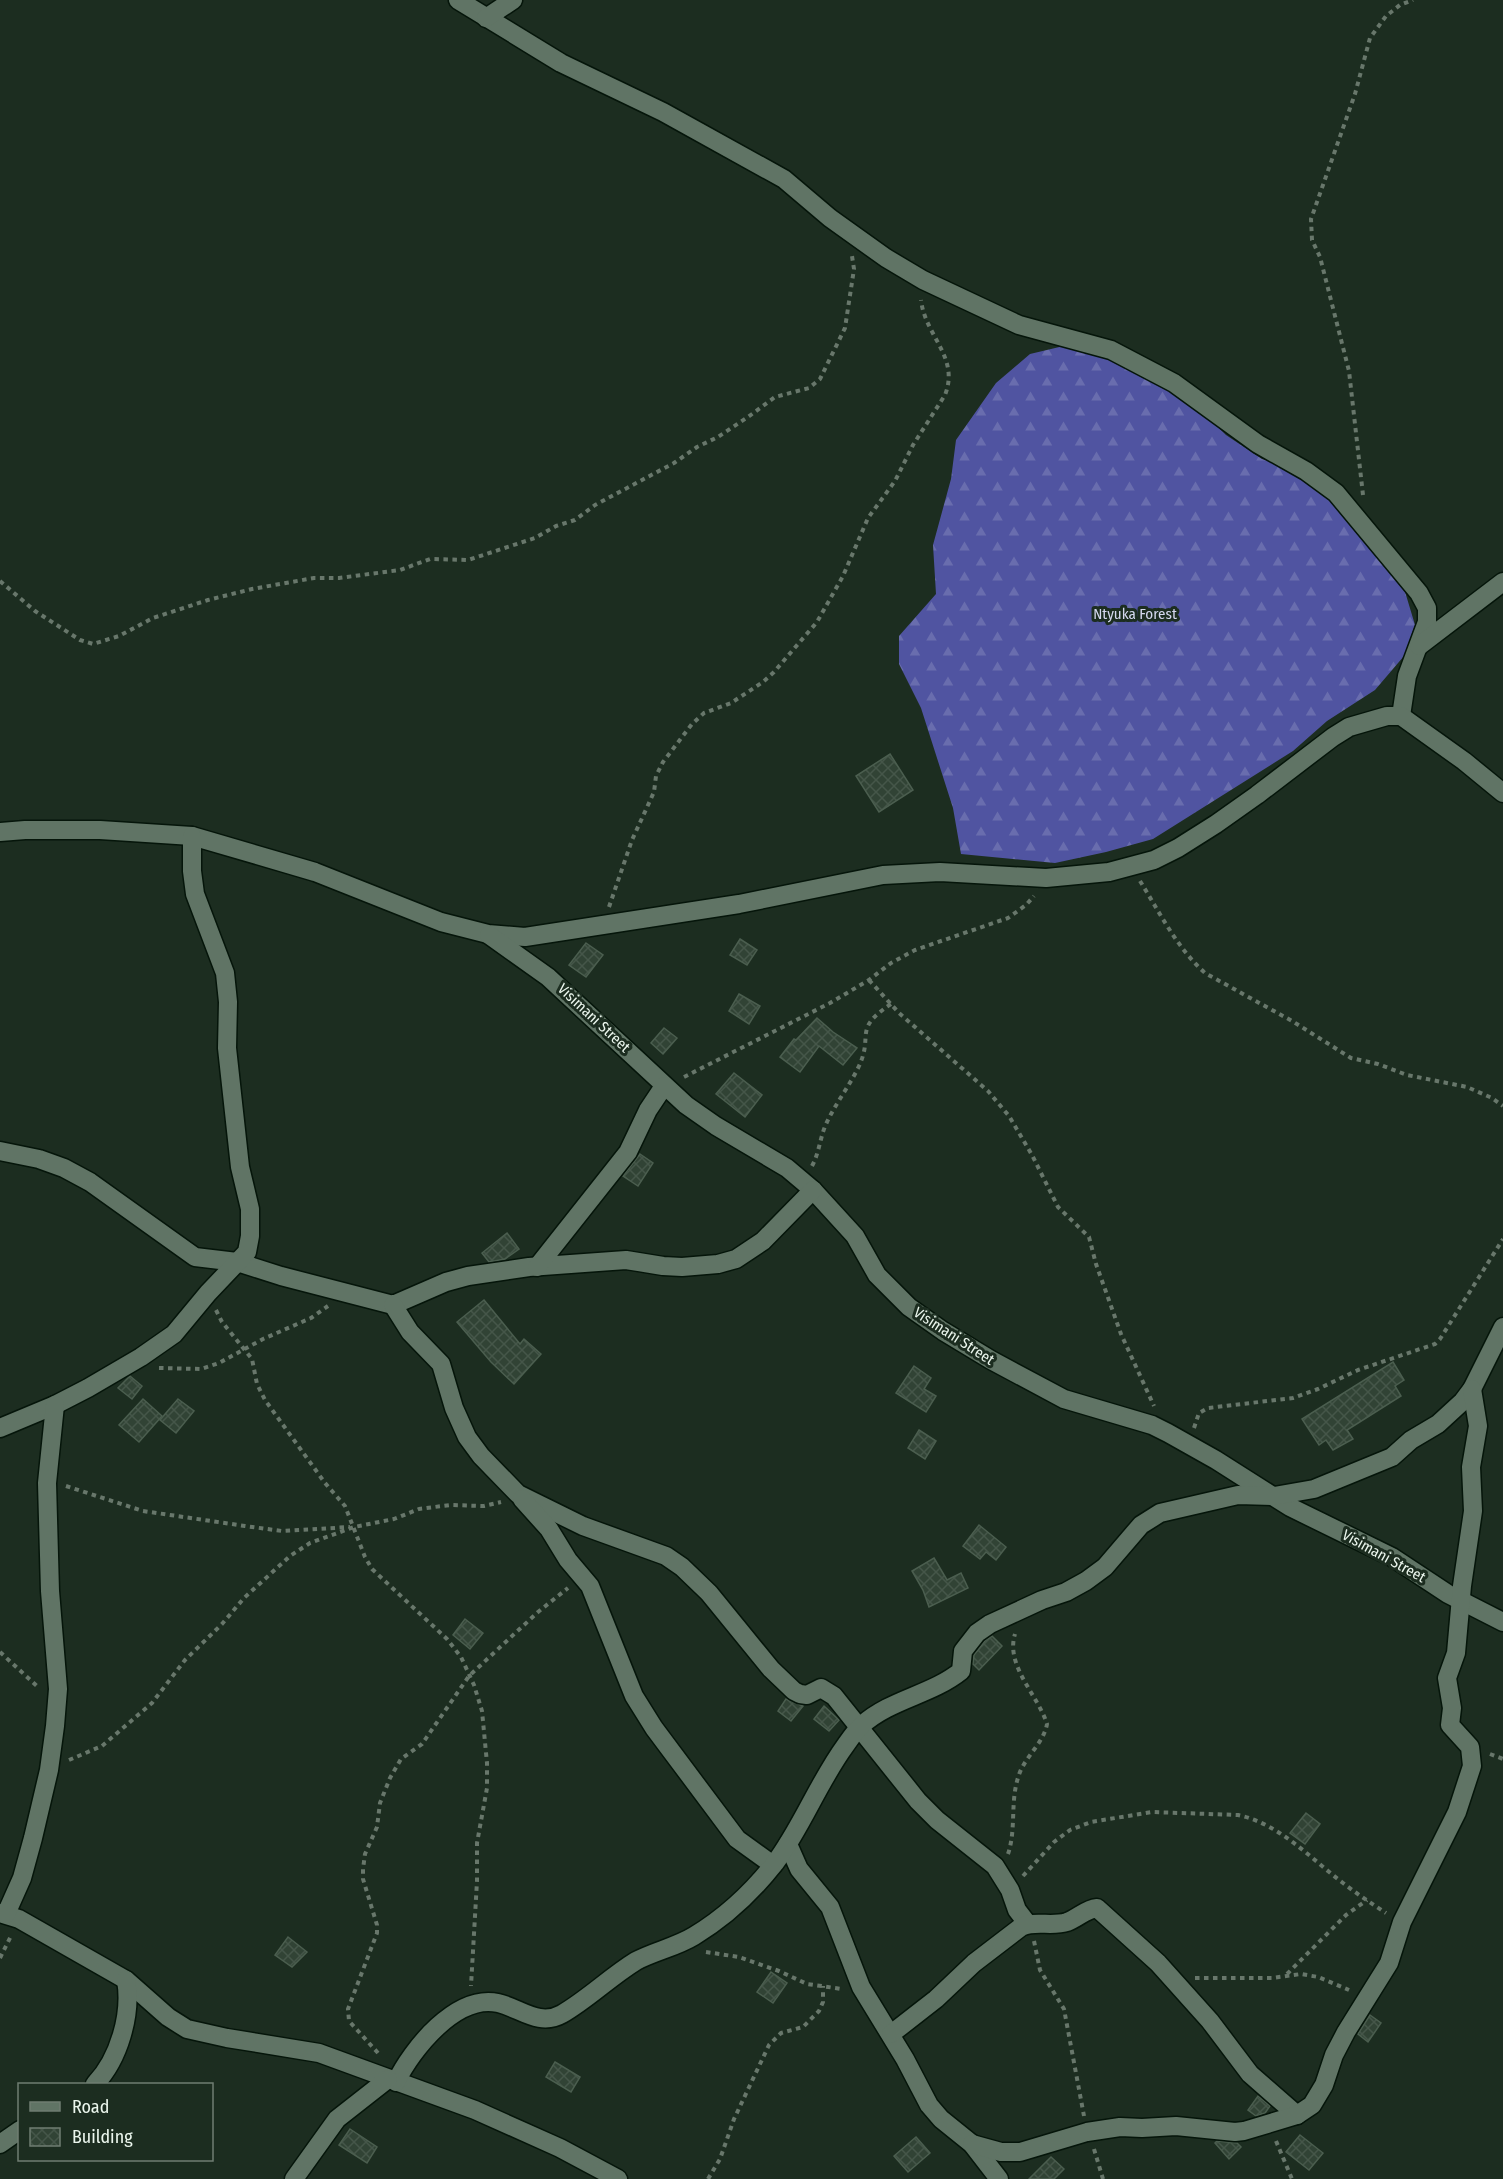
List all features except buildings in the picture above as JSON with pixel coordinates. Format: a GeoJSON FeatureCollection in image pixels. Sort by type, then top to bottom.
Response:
{"type":"FeatureCollection","features":[{"type":"Feature","properties":{"kind":"street"},"geometry":{"type":"LineString","coordinates":[[458,0],[561,63],[663,112],[784,178],[849,232],[923,280],[1019,325],[1111,350],[1174,383],[1258,444],[1306,471],[1336,493],[1419,593],[1427,608],[1427,622],[1407,676],[1401,716]]}},
{"type":"Feature","properties":{"kind":"street"},"geometry":{"type":"LineString","coordinates":[[486,18],[513,0]]}},
{"type":"Feature","properties":{"kind":"street"},"geometry":{"type":"LineString","coordinates":[[1417,647],[1503,582]]}},
{"type":"Feature","properties":{"kind":"street"},"geometry":{"type":"LineString","coordinates":[[0,832],[100,830],[192,837],[315,872],[441,922],[488,934],[525,937],[739,904],[883,875],[951,872],[1046,878],[1109,872],[1154,860],[1178,848],[1216,824],[1333,737],[1349,727],[1387,716],[1401,716],[1464,761],[1503,793]]}},
{"type":"Feature","properties":{"kind":"street"},"geometry":{"type":"LineString","coordinates":[[0,1428],[55,1405],[141,1357],[174,1334],[208,1293],[247,1252],[250,1236],[250,1209],[240,1167],[227,1048],[228,1002],[225,974],[195,894],[192,837]]}},
{"type":"Feature","properties":{"kind":"street","name":"Visimani Street"},"geometry":{"type":"LineString","coordinates":[[488,934],[548,977],[621,1042],[664,1086],[716,1126],[787,1168],[808,1186],[855,1236],[877,1275],[885,1284],[909,1307],[943,1331],[991,1360],[1065,1399],[1152,1425],[1168,1433],[1310,1518],[1392,1557],[1460,1601],[1503,1622]]}},
{"type":"Feature","properties":{"kind":"street"},"geometry":{"type":"LineString","coordinates":[[537,1267],[628,1152],[648,1110],[664,1086]]}},
{"type":"Feature","properties":{"kind":"street"},"geometry":{"type":"LineString","coordinates":[[0,1151],[39,1158],[90,1182],[195,1257],[237,1262],[281,1276],[393,1305],[446,1282],[468,1276],[537,1267],[626,1260],[682,1267],[718,1264],[736,1259],[763,1241],[808,1186]]}},
{"type":"Feature","properties":{"kind":"street"},"geometry":{"type":"LineString","coordinates":[[393,1305],[410,1332],[441,1364],[454,1408],[467,1437],[481,1456],[549,1529],[568,1560],[584,1576],[597,1599],[616,1654],[634,1696],[654,1728],[736,1839],[773,1865]]}},
{"type":"Feature","properties":{"kind":"street"},"geometry":{"type":"LineString","coordinates":[[294,2179],[338,2119],[394,2079],[439,2025],[458,2010],[484,2002],[499,2003],[537,2019],[553,2018],[576,2005],[634,1962],[694,1936],[722,1917],[773,1865],[788,1844],[814,1795],[859,1727],[882,1711],[952,1679],[961,1671],[963,1651],[977,1633],[990,1623],[1066,1592],[1086,1581],[1105,1567],[1141,1525],[1160,1513],[1238,1495],[1274,1496],[1314,1489],[1386,1460],[1411,1440],[1451,1414],[1472,1389],[1503,1328]]}},
{"type":"Feature","properties":{"kind":"street"},"geometry":{"type":"LineString","coordinates":[[972,2144],[1001,2152],[1020,2152],[1088,2132],[1120,2127],[1176,2126],[1235,2132],[1297,2115],[1312,2105],[1319,2096],[1334,2055],[1389,1963],[1402,1922],[1457,1812],[1472,1766],[1470,1747],[1450,1725],[1452,1708],[1447,1678],[1456,1653],[1460,1601],[1473,1511],[1470,1467],[1478,1426],[1472,1389]]}},
{"type":"Feature","properties":{"kind":"street"},"geometry":{"type":"LineString","coordinates":[[55,1405],[47,1483],[50,1592],[58,1689],[57,1704],[49,1770],[22,1878],[3,1913],[126,1980],[168,2017],[187,2029],[227,2038],[312,2051],[394,2079],[475,2110],[560,2148],[618,2179]]}},
{"type":"Feature","properties":{"kind":"street"},"geometry":{"type":"LineString","coordinates":[[518,1494],[583,1526],[666,1556],[682,1566],[709,1593],[771,1669],[794,1691],[805,1695],[818,1688],[828,1691],[840,1702],[918,1801],[937,1820],[988,1859],[1006,1883],[1017,1910],[1027,1923]]}},
{"type":"Feature","properties":{"kind":"street"},"geometry":{"type":"LineString","coordinates":[[788,1844],[799,1869],[830,1907],[868,2000],[891,2034],[929,2105],[941,2119],[972,2144],[999,2179]]}},
{"type":"Feature","properties":{"kind":"street"},"geometry":{"type":"LineString","coordinates":[[891,2034],[936,1999],[996,1945],[1027,1923],[1047,1926],[1060,1924],[1097,1908],[1143,1948],[1172,1979],[1210,2021],[1250,2074],[1297,2115]]}},
{"type":"Feature","properties":{"kind":"street"},"geometry":{"type":"LineString","coordinates":[[97,2083],[111,2061],[124,2024],[128,2002],[126,1980]]}},
{"type":"Feature","properties":{"kind":"street"},"geometry":{"type":"LineString","coordinates":[[0,2144],[18,2131]]}},
{"type":"Feature","properties":{"kind":"path"},"geometry":{"type":"LineString","coordinates":[[1371,534],[1361,485],[1354,401],[1349,371],[1320,257],[1312,240],[1311,219],[1355,94],[1370,38],[1386,16],[1400,5],[1413,0]]}},
{"type":"Feature","properties":{"kind":"path"},"geometry":{"type":"LineString","coordinates":[[0,581],[35,611],[80,640],[93,644],[119,636],[153,618],[208,600],[252,589],[314,578],[339,578],[400,570],[429,559],[468,560],[535,538],[556,526],[575,519],[595,505],[674,463],[748,417],[775,397],[809,388],[819,379],[845,328],[854,269],[849,232]]}},
{"type":"Feature","properties":{"kind":"path"},"geometry":{"type":"LineString","coordinates":[[602,924],[632,840],[652,799],[656,776],[663,762],[692,724],[704,713],[731,704],[763,682],[817,622],[843,576],[868,518],[895,482],[913,445],[948,389],[949,363],[925,317],[921,294],[923,280]]}},
{"type":"Feature","properties":{"kind":"path"},"geometry":{"type":"LineString","coordinates":[[1131,866],[1174,936],[1193,962],[1205,973],[1283,1016],[1351,1058],[1378,1064],[1407,1075],[1467,1087],[1503,1106]]}},
{"type":"Feature","properties":{"kind":"path"},"geometry":{"type":"LineString","coordinates":[[664,1086],[830,1003],[915,950],[1008,918],[1026,905],[1046,878]]}},
{"type":"Feature","properties":{"kind":"path"},"geometry":{"type":"LineString","coordinates":[[869,980],[891,1004],[999,1103],[1032,1155],[1058,1207],[1089,1238],[1121,1334],[1146,1392],[1168,1433]]}},
{"type":"Feature","properties":{"kind":"path"},"geometry":{"type":"LineString","coordinates":[[808,1186],[826,1123],[860,1063],[866,1027],[879,1012],[891,1004]]}},
{"type":"Feature","properties":{"kind":"path"},"geometry":{"type":"LineString","coordinates":[[1498,1103],[1503,1096]]}},
{"type":"Feature","properties":{"kind":"path"},"geometry":{"type":"LineString","coordinates":[[1192,1447],[1194,1427],[1199,1413],[1208,1408],[1293,1398],[1358,1370],[1435,1344],[1503,1239]]}},
{"type":"Feature","properties":{"kind":"path"},"geometry":{"type":"LineString","coordinates":[[141,1357],[148,1364],[158,1368],[201,1369],[219,1363],[311,1318],[348,1292]]}},
{"type":"Feature","properties":{"kind":"path"},"geometry":{"type":"LineString","coordinates":[[208,1293],[222,1322],[252,1359],[257,1384],[265,1400],[325,1483],[345,1506],[372,1569],[447,1639],[461,1657],[482,1711],[487,1788],[477,1844],[471,2005]]}},
{"type":"Feature","properties":{"kind":"path"},"geometry":{"type":"LineString","coordinates":[[47,1483],[72,1487],[143,1511],[245,1526],[282,1531],[354,1527]]}},
{"type":"Feature","properties":{"kind":"path"},"geometry":{"type":"LineString","coordinates":[[49,1770],[102,1746],[127,1726],[152,1703],[185,1660],[222,1624],[244,1598],[290,1556],[322,1538],[354,1527],[394,1519],[419,1509],[450,1505],[492,1505],[518,1494]]}},
{"type":"Feature","properties":{"kind":"path"},"geometry":{"type":"LineString","coordinates":[[394,2079],[349,2021],[348,2009],[377,1933],[377,1924],[363,1879],[365,1854],[377,1827],[380,1803],[401,1759],[422,1744],[469,1676],[538,1612],[584,1576]]}},
{"type":"Feature","properties":{"kind":"path"},"geometry":{"type":"LineString","coordinates":[[1006,1883],[1012,1840],[1011,1817],[1015,1788],[1027,1758],[1044,1734],[1047,1724],[1021,1674],[1013,1648],[1014,1637],[1027,1607]]}},
{"type":"Feature","properties":{"kind":"path"},"geometry":{"type":"LineString","coordinates":[[0,1652],[57,1704]]}},
{"type":"Feature","properties":{"kind":"path"},"geometry":{"type":"LineString","coordinates":[[1006,1883],[1070,1830],[1091,1822],[1152,1812],[1238,1815],[1252,1818],[1283,1836],[1367,1900],[1402,1922]]}},
{"type":"Feature","properties":{"kind":"path"},"geometry":{"type":"LineString","coordinates":[[1287,1974],[1346,1914],[1367,1900]]}},
{"type":"Feature","properties":{"kind":"path"},"geometry":{"type":"LineString","coordinates":[[1027,1923],[1033,1935],[1040,1970],[1064,2009],[1088,2132],[1103,2179]]}},
{"type":"Feature","properties":{"kind":"path"},"geometry":{"type":"LineString","coordinates":[[676,1945],[738,1957],[779,1971],[807,1984],[846,1990],[868,2000]]}},
{"type":"Feature","properties":{"kind":"path"},"geometry":{"type":"LineString","coordinates":[[1172,1979],[1272,1978],[1287,1974],[1301,1974],[1318,1977],[1367,1998]]}},
{"type":"Feature","properties":{"kind":"path"},"geometry":{"type":"LineString","coordinates":[[708,2179],[720,2159],[734,2119],[769,2045],[781,2033],[803,2027],[819,2011],[823,2002],[823,1986]]}},
{"type":"Feature","properties":{"kind":"path"},"geometry":{"type":"LineString","coordinates":[[1273,2122],[1277,2148],[1293,2179]]}},
{"type":"Feature","properties":{"kind":"green space","name":"Ntyuka Forest"},"geometry":{"type":"Polygon","coordinates":[[[1072,344],[1110,355],[1187,397],[1226,435],[1262,459],[1298,470],[1331,501],[1403,585],[1415,625],[1404,656],[1375,690],[1327,721],[1293,751],[1153,839],[1055,863],[961,854],[953,808],[921,708],[899,664],[899,636],[936,594],[933,545],[951,479],[956,440],[996,383],[1030,354],[1072,344]]]}}]}
